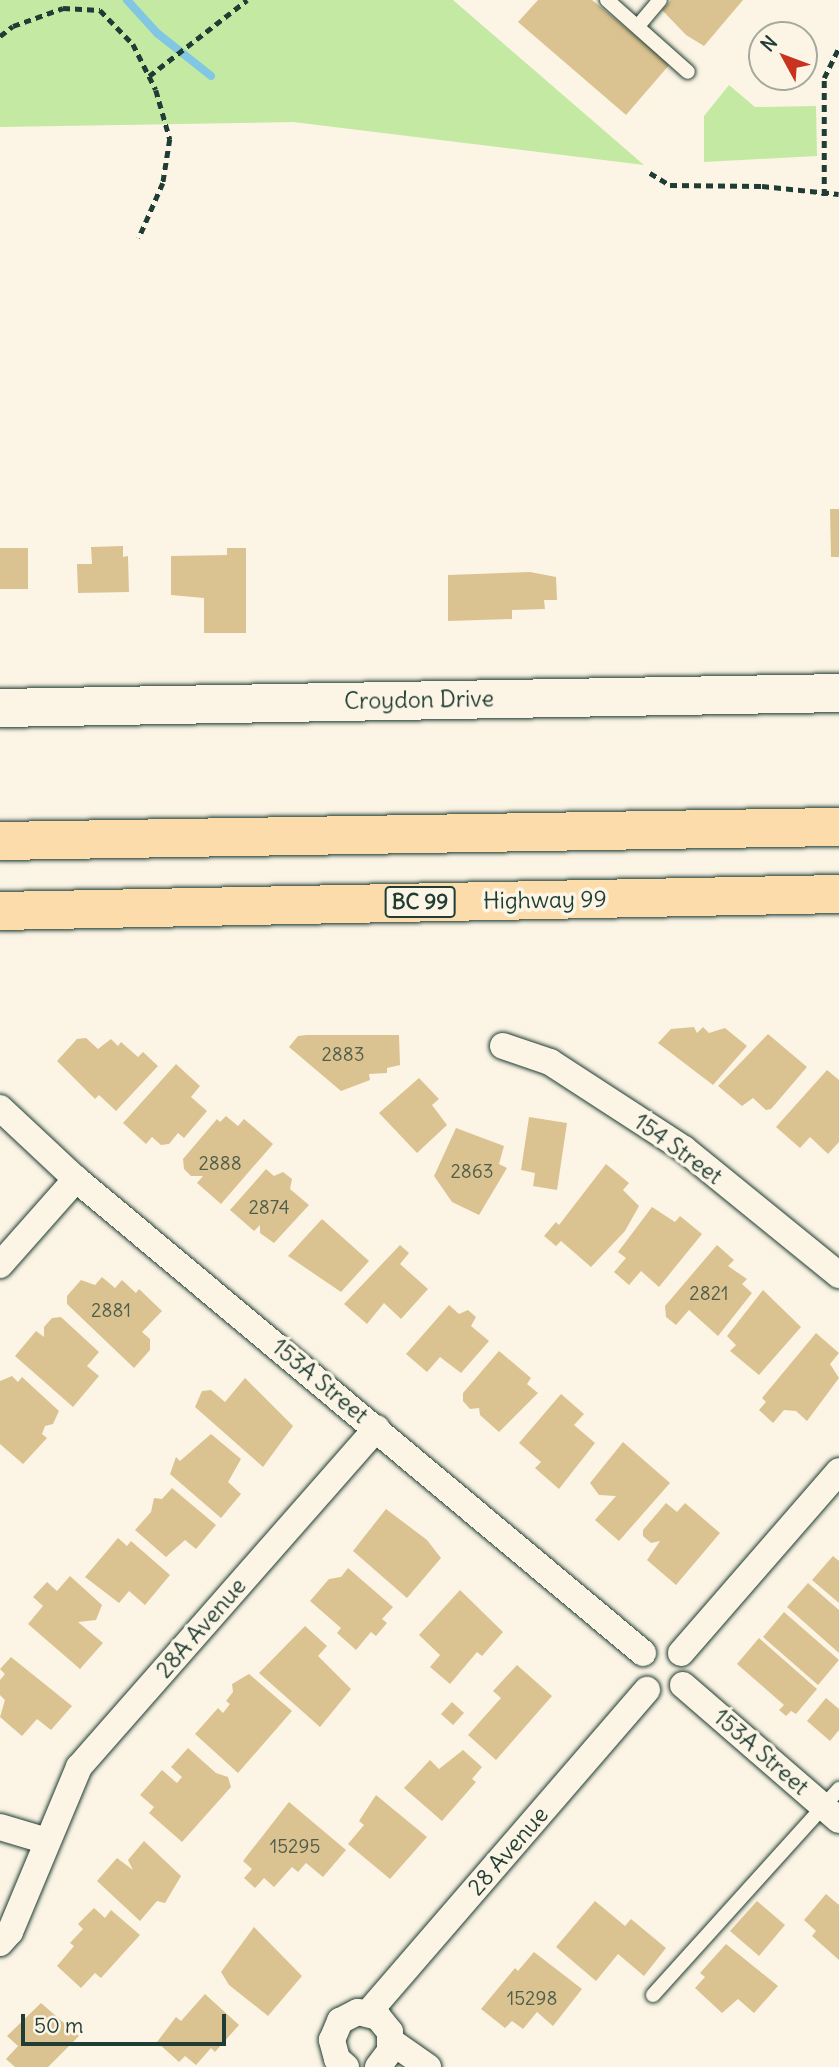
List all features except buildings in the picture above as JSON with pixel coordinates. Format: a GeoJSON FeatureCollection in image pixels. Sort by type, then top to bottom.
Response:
{"type":"FeatureCollection","features":[{"type":"Feature","properties":{"kind":"highway"},"geometry":{"type":"LineString","coordinates":[[0,841],[839,827]]}},
{"type":"Feature","properties":{"kind":"highway","name":"Highway 99"},"geometry":{"type":"LineString","coordinates":[[0,911],[839,894]]}},
{"type":"Feature","properties":{"kind":"street","name":"Croydon Drive"},"geometry":{"type":"LineString","coordinates":[[0,708],[839,693]]}},
{"type":"Feature","properties":{"kind":"street","name":"154 Street"},"geometry":{"type":"LineString","coordinates":[[503,1046],[551,1062],[684,1149],[839,1275]]}},
{"type":"Feature","properties":{"kind":"street","name":"153A Street"},"geometry":{"type":"LineString","coordinates":[[0,1108],[76,1179],[643,1653]]}},
{"type":"Feature","properties":{"kind":"street"},"geometry":{"type":"LineString","coordinates":[[0,1265],[76,1179]]}},
{"type":"Feature","properties":{"kind":"street","name":"28A Avenue"},"geometry":{"type":"LineString","coordinates":[[0,1943],[10,1932],[79,1767],[377,1428]]}},
{"type":"Feature","properties":{"kind":"street"},"geometry":{"type":"LineString","coordinates":[[681,1653],[839,1471]]}},
{"type":"Feature","properties":{"kind":"street"},"geometry":{"type":"LineString","coordinates":[[662,1644],[681,1653],[687,1669],[683,1685],[669,1694],[647,1690],[637,1676],[643,1653],[662,1644]]}},
{"type":"Feature","properties":{"kind":"street","name":"153A Street"},"geometry":{"type":"LineString","coordinates":[[683,1685],[834,1806]]}},
{"type":"Feature","properties":{"kind":"street","name":"28 Avenue"},"geometry":{"type":"LineString","coordinates":[[368,2013],[647,1690]]}},
{"type":"Feature","properties":{"kind":"street"},"geometry":{"type":"LineString","coordinates":[[0,1827],[47,1841]]}},
{"type":"Feature","properties":{"kind":"street"},"geometry":{"type":"LineString","coordinates":[[332,2061],[340,2021],[358,2012],[368,2013],[385,2023],[392,2042],[428,2067]]}},
{"type":"Feature","properties":{"kind":"street"},"geometry":{"type":"LineString","coordinates":[[378,2067],[392,2042]]}},
{"type":"Feature","properties":{"kind":"lane"},"geometry":{"type":"LineString","coordinates":[[607,0],[688,72]]}},
{"type":"Feature","properties":{"kind":"lane"},"geometry":{"type":"LineString","coordinates":[[638,26],[660,0]]}},
{"type":"Feature","properties":{"kind":"lane"},"geometry":{"type":"LineString","coordinates":[[653,1995],[834,1806]]}},
{"type":"Feature","properties":{"kind":"path"},"geometry":{"type":"LineString","coordinates":[[149,75],[247,0]]}},
{"type":"Feature","properties":{"kind":"path"},"geometry":{"type":"LineString","coordinates":[[0,36],[13,26],[63,8],[100,10],[133,44],[149,75],[170,139],[163,183],[139,238]]}},
{"type":"Feature","properties":{"kind":"path"},"geometry":{"type":"LineString","coordinates":[[824,196],[824,78],[839,47]]}},
{"type":"Feature","properties":{"kind":"path"},"geometry":{"type":"LineString","coordinates":[[650,173],[670,185],[762,186],[824,196],[839,194]]}},
{"type":"Feature","properties":{"kind":"green space"},"geometry":{"type":"Polygon","coordinates":[[[0,0],[453,0],[644,165],[293,122],[0,127],[0,0]]]}},
{"type":"Feature","properties":{"kind":"green space"},"geometry":{"type":"Polygon","coordinates":[[[729,85],[755,107],[816,106],[817,156],[704,162],[704,116],[729,85]]]}},
{"type":"Feature","properties":{"kind":"waterway"},"geometry":{"type":"LineString","coordinates":[[127,0],[157,33],[211,76]]}}]}
